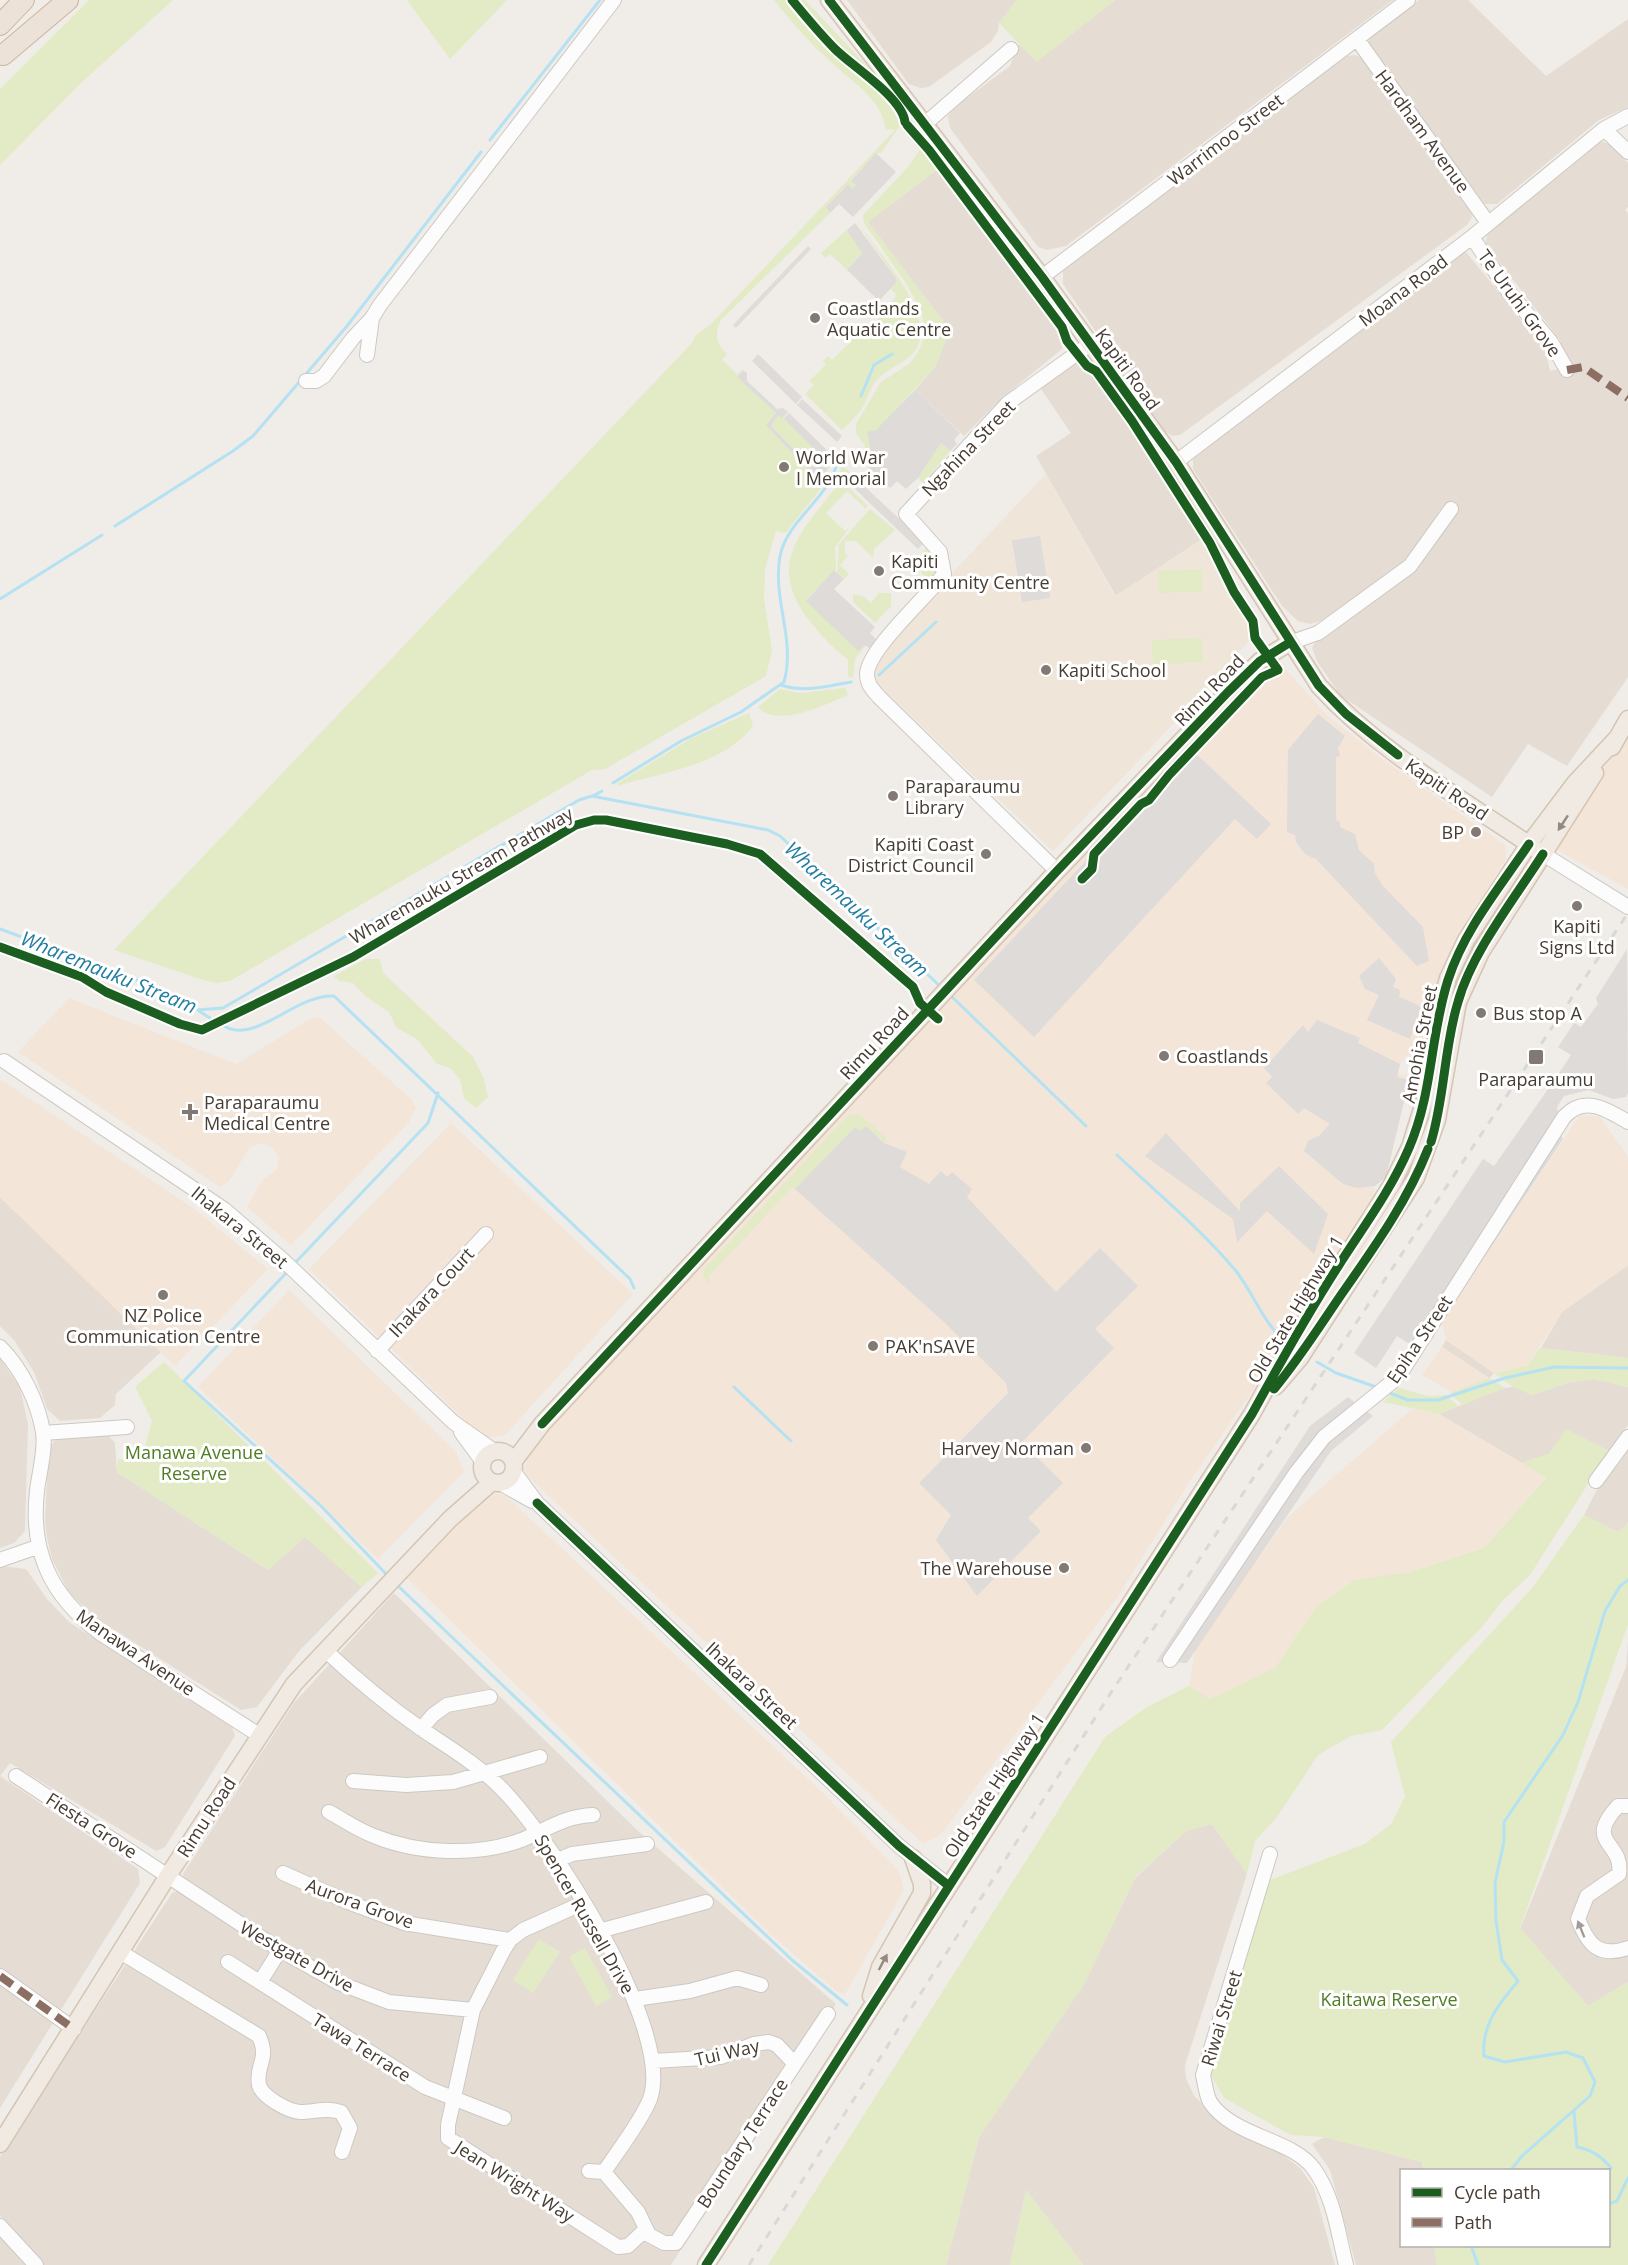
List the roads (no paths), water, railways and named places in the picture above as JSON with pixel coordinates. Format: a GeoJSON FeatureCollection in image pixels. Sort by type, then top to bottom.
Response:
{"type":"FeatureCollection","features":[{"type":"Feature","properties":{"kind":"highway"},"geometry":{"type":"LineString","coordinates":[[0,12],[9,0]]}},
{"type":"Feature","properties":{"kind":"highway"},"geometry":{"type":"LineString","coordinates":[[0,25],[24,0]]}},
{"type":"Feature","properties":{"kind":"highway"},"geometry":{"type":"LineString","coordinates":[[2,56],[54,0]]}},
{"type":"Feature","properties":{"kind":"highway"},"geometry":{"type":"LineString","coordinates":[[2,56],[68,0]]}},
{"type":"Feature","properties":{"kind":"main road","name":"Kapiti Road"},"geometry":{"type":"LineString","coordinates":[[829,0],[926,123],[1042,277],[1176,462],[1289,643],[1319,686],[1346,714],[1398,755],[1536,849]]}},
{"type":"Feature","properties":{"kind":"main road","name":"Rimu Road"},"geometry":{"type":"LineString","coordinates":[[0,2144],[122,1953],[169,1874],[294,1684],[498,1467],[542,1424],[1057,871],[1228,692],[1260,661],[1289,643]]}},
{"type":"Feature","properties":{"kind":"main road","name":"Amohia Street"},"geometry":{"type":"LineString","coordinates":[[1428,1149],[1438,1114],[1453,1020],[1462,989],[1536,849],[1575,783],[1617,738],[1628,719]]}},
{"type":"Feature","properties":{"kind":"main road","name":"Amohia Street"},"geometry":{"type":"LineString","coordinates":[[1367,1223],[1397,1175],[1422,1115],[1433,1059],[1438,1015],[1454,963],[1481,914],[1536,849]]}},
{"type":"Feature","properties":{"kind":"main road","name":"Old State Highway 1"},"geometry":{"type":"LineString","coordinates":[[706,2265],[1252,1414],[1401,1204],[1428,1149]]}},
{"type":"Feature","properties":{"kind":"main road","name":"Old State Highway 1"},"geometry":{"type":"LineString","coordinates":[[1296,1349],[1367,1223]]}},
{"type":"Feature","properties":{"kind":"main road"},"geometry":{"type":"LineString","coordinates":[[864,2017],[880,1967],[922,1893],[922,1884],[913,1858]]}},
{"type":"Feature","properties":{"kind":"street"},"geometry":{"type":"LineString","coordinates":[[306,381],[316,381],[324,376],[353,338],[372,318],[455,204],[614,0]]}},
{"type":"Feature","properties":{"kind":"street","name":"Warrimoo Street"},"geometry":{"type":"LineString","coordinates":[[1042,277],[1408,0]]}},
{"type":"Feature","properties":{"kind":"street","name":"Hardham Avenue"},"geometry":{"type":"LineString","coordinates":[[1357,39],[1488,223]]}},
{"type":"Feature","properties":{"kind":"street"},"geometry":{"type":"LineString","coordinates":[[926,123],[1011,49]]}},
{"type":"Feature","properties":{"kind":"street","name":"Moana Road"},"geometry":{"type":"LineString","coordinates":[[1176,462],[1472,237],[1604,129],[1628,117]]}},
{"type":"Feature","properties":{"kind":"street"},"geometry":{"type":"LineString","coordinates":[[1604,129],[1628,152]]}},
{"type":"Feature","properties":{"kind":"street","name":"Te Uruhi Grove"},"geometry":{"type":"LineString","coordinates":[[1472,237],[1508,291],[1551,342],[1567,370]]}},
{"type":"Feature","properties":{"kind":"street"},"geometry":{"type":"LineString","coordinates":[[367,355],[372,318]]}},
{"type":"Feature","properties":{"kind":"street","name":"Ngahina Street"},"geometry":{"type":"LineString","coordinates":[[1057,871],[869,686],[868,671],[874,653],[944,574],[940,552],[906,514],[1008,403],[1090,344]]}},
{"type":"Feature","properties":{"kind":"street"},"geometry":{"type":"LineString","coordinates":[[1289,643],[1318,633],[1410,566],[1451,509]]}},
{"type":"Feature","properties":{"kind":"street","name":"Kapiti Road"},"geometry":{"type":"LineString","coordinates":[[1536,849],[1628,907]]}},
{"type":"Feature","properties":{"kind":"street","name":"Ihakara Street"},"geometry":{"type":"LineString","coordinates":[[4,1061],[225,1210],[283,1260],[498,1467],[913,1858],[949,1886]]}},
{"type":"Feature","properties":{"kind":"street","name":"Epiha Street"},"geometry":{"type":"LineString","coordinates":[[1170,1660],[1324,1437],[1392,1382],[1571,1110],[1591,1104],[1628,1122]]}},
{"type":"Feature","properties":{"kind":"street","name":"Ihakara Court"},"geometry":{"type":"LineString","coordinates":[[377,1351],[486,1234]]}},
{"type":"Feature","properties":{"kind":"street","name":"Manawa Avenue"},"geometry":{"type":"LineString","coordinates":[[0,1347],[22,1375],[43,1433],[36,1498],[38,1547],[52,1582],[76,1614],[100,1633],[259,1735]]}},
{"type":"Feature","properties":{"kind":"street"},"geometry":{"type":"LineString","coordinates":[[43,1433],[128,1427]]}},
{"type":"Feature","properties":{"kind":"street"},"geometry":{"type":"LineString","coordinates":[[1596,1481],[1628,1437]]}},
{"type":"Feature","properties":{"kind":"street"},"geometry":{"type":"LineString","coordinates":[[0,1560],[38,1547]]}},
{"type":"Feature","properties":{"kind":"street","name":"Spencer Russell Drive"},"geometry":{"type":"LineString","coordinates":[[326,1650],[368,1689],[483,1772],[501,1788],[538,1831],[558,1860],[599,1931],[635,1999],[653,2061],[650,2100],[604,2172]]}},
{"type":"Feature","properties":{"kind":"street"},"geometry":{"type":"LineString","coordinates":[[422,1729],[433,1715],[447,1705],[490,1697]]}},
{"type":"Feature","properties":{"kind":"street"},"geometry":{"type":"LineString","coordinates":[[353,1781],[406,1785],[453,1782],[471,1779],[483,1772],[540,1757]]}},
{"type":"Feature","properties":{"kind":"street","name":"Fiesta Grove"},"geometry":{"type":"LineString","coordinates":[[16,1776],[169,1874]]}},
{"type":"Feature","properties":{"kind":"street"},"geometry":{"type":"LineString","coordinates":[[1628,1806],[1618,1806],[1605,1820],[1603,1832],[1607,1844],[1617,1856],[1619,1874],[1587,1896],[1578,1919],[1586,1940],[1600,1949],[1614,1953],[1628,1948]]}},
{"type":"Feature","properties":{"kind":"street"},"geometry":{"type":"LineString","coordinates":[[329,1812],[373,1836],[407,1846],[466,1851],[524,1839],[571,1817],[593,1815]]}},
{"type":"Feature","properties":{"kind":"street"},"geometry":{"type":"LineString","coordinates":[[558,1860],[572,1854],[647,1844]]}},
{"type":"Feature","properties":{"kind":"street","name":"Riwai Street"},"geometry":{"type":"LineString","coordinates":[[1270,1854],[1203,2075],[1210,2101],[1232,2122],[1266,2141],[1287,2148],[1313,2167],[1329,2196],[1346,2265]]}},
{"type":"Feature","properties":{"kind":"street","name":"Aurora Grove"},"geometry":{"type":"LineString","coordinates":[[283,1873],[348,1902],[404,1923],[510,1940]]}},
{"type":"Feature","properties":{"kind":"street","name":"Westgate Drive"},"geometry":{"type":"LineString","coordinates":[[169,1874],[181,1886],[280,1950],[339,1983],[389,2002],[473,2010]]}},
{"type":"Feature","properties":{"kind":"street"},"geometry":{"type":"LineString","coordinates":[[599,1931],[706,1902]]}},
{"type":"Feature","properties":{"kind":"street"},"geometry":{"type":"LineString","coordinates":[[510,1940],[523,1930],[583,1903]]}},
{"type":"Feature","properties":{"kind":"street","name":"Jean Wright Way"},"geometry":{"type":"LineString","coordinates":[[510,1940],[473,2010],[448,2124],[448,2138],[618,2247],[628,2246],[646,2229]]}},
{"type":"Feature","properties":{"kind":"street"},"geometry":{"type":"LineString","coordinates":[[260,1982],[280,1950]]}},
{"type":"Feature","properties":{"kind":"street"},"geometry":{"type":"LineString","coordinates":[[122,1953],[259,2036],[266,2050],[258,2076],[260,2088],[268,2098],[297,2112],[332,2109],[341,2112],[350,2128],[342,2152]]}},
{"type":"Feature","properties":{"kind":"street","name":"Tawa Terrace"},"geometry":{"type":"LineString","coordinates":[[228,1962],[425,2086],[504,2118]]}},
{"type":"Feature","properties":{"kind":"street"},"geometry":{"type":"LineString","coordinates":[[0,1976],[74,2029]]}},
{"type":"Feature","properties":{"kind":"street"},"geometry":{"type":"LineString","coordinates":[[635,1999],[690,1991],[737,1978],[761,1985]]}},
{"type":"Feature","properties":{"kind":"street","name":"Boundary Terrace"},"geometry":{"type":"LineString","coordinates":[[646,2229],[649,2235],[664,2243],[676,2243],[828,2014]]}},
{"type":"Feature","properties":{"kind":"street","name":"Tui Way"},"geometry":{"type":"LineString","coordinates":[[653,2061],[722,2057],[754,2044],[769,2042],[777,2045],[794,2063]]}},
{"type":"Feature","properties":{"kind":"street"},"geometry":{"type":"LineString","coordinates":[[589,2171],[604,2172],[638,2212],[646,2229]]}},
{"type":"Feature","properties":{"kind":"street"},"geometry":{"type":"LineString","coordinates":[[0,2226],[36,2265]]}},
{"type":"Feature","properties":{"kind":"waterway"},"geometry":{"type":"LineString","coordinates":[[490,140],[600,0]]}},
{"type":"Feature","properties":{"kind":"waterway"},"geometry":{"type":"LineString","coordinates":[[115,526],[253,436],[347,326],[481,152]]}},
{"type":"Feature","properties":{"kind":"waterway"},"geometry":{"type":"LineString","coordinates":[[861,396],[874,365],[892,354]]}},
{"type":"Feature","properties":{"kind":"waterway"},"geometry":{"type":"LineString","coordinates":[[613,783],[681,741],[741,712],[784,682],[787,650],[779,588],[780,556],[790,532],[824,490],[836,467]]}},
{"type":"Feature","properties":{"kind":"waterway"},"geometry":{"type":"LineString","coordinates":[[0,599],[102,535]]}},
{"type":"Feature","properties":{"kind":"waterway"},"geometry":{"type":"LineString","coordinates":[[879,675],[936,622]]}},
{"type":"Feature","properties":{"kind":"waterway"},"geometry":{"type":"LineString","coordinates":[[781,685],[807,689],[851,682]]}},
{"type":"Feature","properties":{"kind":"waterway","name":"Wharemauku Stream"},"geometry":{"type":"LineString","coordinates":[[593,796],[602,791]]}},
{"type":"Feature","properties":{"kind":"waterway","name":"Wharemauku Stream"},"geometry":{"type":"LineString","coordinates":[[0,929],[168,992],[197,1010],[223,1008],[579,800],[592,796],[768,830],[780,836],[942,988]]}},
{"type":"Feature","properties":{"kind":"waterway","name":"Wharemauku Stream"},"geometry":{"type":"LineString","coordinates":[[949,994],[1086,1126]]}},
{"type":"Feature","properties":{"kind":"waterway"},"geometry":{"type":"LineString","coordinates":[[224,1026],[236,1030],[249,1029],[319,997],[334,996],[630,1279],[634,1288]]}},
{"type":"Feature","properties":{"kind":"waterway"},"geometry":{"type":"LineString","coordinates":[[199,1011],[210,1018]]}},
{"type":"Feature","properties":{"kind":"waterway"},"geometry":{"type":"LineString","coordinates":[[294,1264],[428,1123],[438,1093]]}},
{"type":"Feature","properties":{"kind":"waterway","name":"Wharemauku Stream"},"geometry":{"type":"LineString","coordinates":[[1117,1155],[1194,1226],[1236,1271],[1283,1340]]}},
{"type":"Feature","properties":{"kind":"waterway"},"geometry":{"type":"LineString","coordinates":[[288,1271],[184,1381],[321,1506],[389,1577]]}},
{"type":"Feature","properties":{"kind":"waterway","name":"Wharemauku Stream"},"geometry":{"type":"LineString","coordinates":[[1317,1362],[1336,1373],[1379,1388]]}},
{"type":"Feature","properties":{"kind":"waterway","name":"Wharemauku Stream"},"geometry":{"type":"LineString","coordinates":[[1387,1392],[1408,1400],[1438,1400],[1505,1378],[1554,1367],[1628,1368]]}},
{"type":"Feature","properties":{"kind":"waterway"},"geometry":{"type":"LineString","coordinates":[[734,1387],[791,1441]]}},
{"type":"Feature","properties":{"kind":"waterway","name":"Wharemauku Stream"},"geometry":{"type":"LineString","coordinates":[[1512,2169],[1522,2156],[1590,2096],[1595,2082],[1583,2058],[1566,2052],[1505,2062],[1484,2056],[1485,2034],[1488,2025],[1498,2007],[1518,1981],[1502,1960],[1496,1921],[1495,1883],[1504,1841],[1504,1822],[1563,1735],[1578,1702],[1605,1611],[1620,1586],[1628,1580]]}},
{"type":"Feature","properties":{"kind":"waterway"},"geometry":{"type":"LineString","coordinates":[[396,1584],[792,1960],[847,2005]]}},
{"type":"Feature","properties":{"kind":"waterway"},"geometry":{"type":"LineString","coordinates":[[1574,2112],[1577,2147],[1600,2157],[1611,2168],[1609,2169]]}},
{"type":"Feature","properties":{"kind":"waterway"},"geometry":{"type":"LineString","coordinates":[[1610,2203],[1617,2201],[1628,2178]]}},
{"type":"Feature","properties":{"kind":"waterway","name":"Wharemauku Stream"},"geometry":{"type":"LineString","coordinates":[[1471,2247],[1478,2265]]}},
{"type":"Feature","properties":{"kind":"railway"},"geometry":{"type":"LineString","coordinates":[[749,2265],[1112,1691],[1628,913]]}},
{"type":"Feature","properties":{"kind":"place","name":"Coastlands Aquatic Centre"},"geometry":{"type":"Point","coordinates":[815,318]}},
{"type":"Feature","properties":{"kind":"place","name":"World War I Memorial"},"geometry":{"type":"Point","coordinates":[784,467]}},
{"type":"Feature","properties":{"kind":"place","name":"Kapiti Community Centre"},"geometry":{"type":"Point","coordinates":[879,571]}},
{"type":"Feature","properties":{"kind":"place","name":"Kapiti School"},"geometry":{"type":"Point","coordinates":[1046,670]}},
{"type":"Feature","properties":{"kind":"place","name":"Paraparaumu Library"},"geometry":{"type":"Point","coordinates":[893,796]}},
{"type":"Feature","properties":{"kind":"place","name":"BP"},"geometry":{"type":"Point","coordinates":[1476,832]}},
{"type":"Feature","properties":{"kind":"place","name":"Kapiti Coast District Council"},"geometry":{"type":"Point","coordinates":[986,854]}},
{"type":"Feature","properties":{"kind":"place","name":"Kapiti Signs Ltd"},"geometry":{"type":"Point","coordinates":[1577,906]}},
{"type":"Feature","properties":{"kind":"place","name":"Bus stop A"},"geometry":{"type":"Point","coordinates":[1481,1013]}},
{"type":"Feature","properties":{"kind":"place","name":"Coastlands"},"geometry":{"type":"Point","coordinates":[1164,1056]}},
{"type":"Feature","properties":{"kind":"place","name":"Paraparaumu"},"geometry":{"type":"Point","coordinates":[1536,1057]}},
{"type":"Feature","properties":{"kind":"place","name":"Paraparaumu Medical Centre"},"geometry":{"type":"Point","coordinates":[190,1112]}},
{"type":"Feature","properties":{"kind":"place","name":"NZ Police Communication Centre"},"geometry":{"type":"Point","coordinates":[163,1295]}},
{"type":"Feature","properties":{"kind":"place","name":"PAK'nSAVE"},"geometry":{"type":"Point","coordinates":[873,1346]}},
{"type":"Feature","properties":{"kind":"place","name":"Harvey Norman"},"geometry":{"type":"Point","coordinates":[1086,1448]}},
{"type":"Feature","properties":{"kind":"place","name":"The Warehouse"},"geometry":{"type":"Point","coordinates":[1064,1568]}},
{"type":"Feature","properties":{"kind":"park label","name":"Manawa Avenue Reserve"},"geometry":{"type":"Point","coordinates":[194,1462]}},
{"type":"Feature","properties":{"kind":"park label","name":"Kaitawa Reserve"},"geometry":{"type":"Point","coordinates":[1389,1999]}}]}
